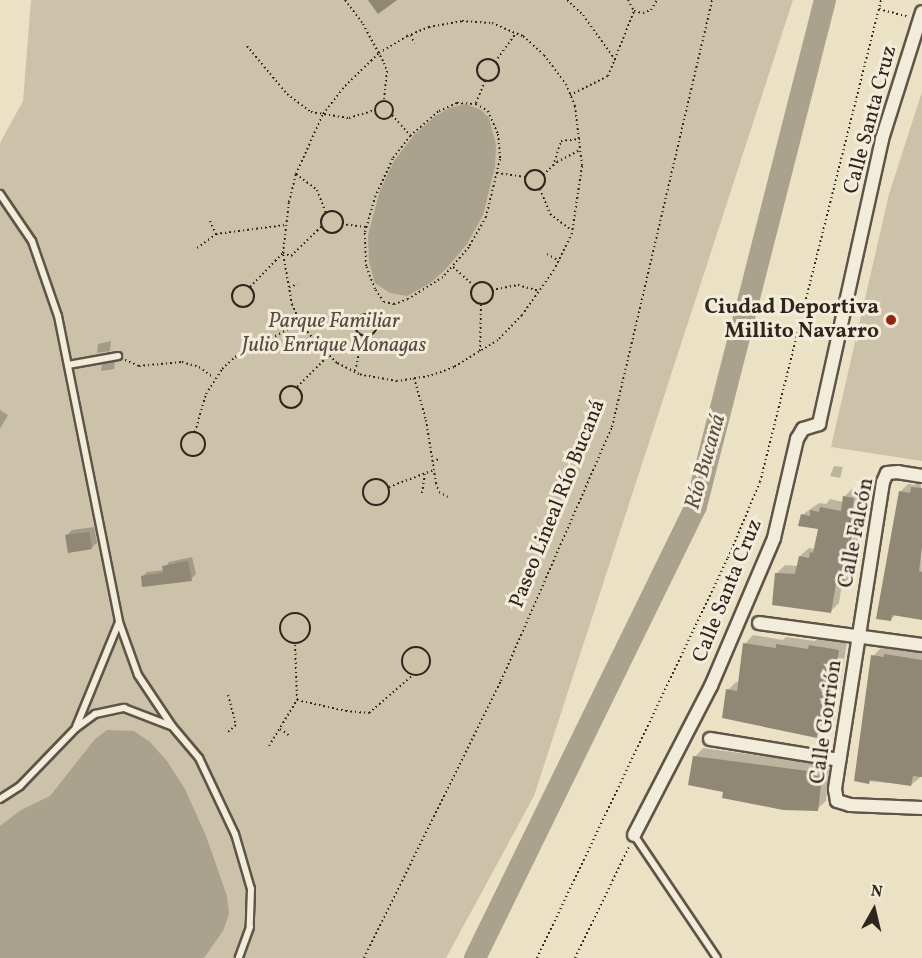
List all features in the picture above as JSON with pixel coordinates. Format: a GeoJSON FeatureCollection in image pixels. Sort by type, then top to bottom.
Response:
{"type":"FeatureCollection","features":[{"type":"Feature","properties":{"kind":"street","name":"Calle Santa Cruz"},"geometry":{"type":"LineString","coordinates":[[634,835],[711,686],[774,538],[797,439],[802,429],[819,424],[882,139],[921,16]]}},
{"type":"Feature","properties":{"kind":"street","name":"Calle Falcón"},"geometry":{"type":"LineString","coordinates":[[859,634],[886,473],[898,472],[922,476]]}},
{"type":"Feature","properties":{"kind":"street"},"geometry":{"type":"LineString","coordinates":[[759,623],[859,634],[922,645]]}},
{"type":"Feature","properties":{"kind":"street","name":"Calle Gorrión"},"geometry":{"type":"LineString","coordinates":[[859,634],[835,789],[837,801],[850,806],[922,808]]}},
{"type":"Feature","properties":{"kind":"street"},"geometry":{"type":"LineString","coordinates":[[710,739],[839,760]]}},
{"type":"Feature","properties":{"kind":"lane"},"geometry":{"type":"LineString","coordinates":[[0,194],[32,241],[58,316],[119,622],[138,675],[172,726],[199,758],[236,834],[250,889],[250,927],[239,958]]}},
{"type":"Feature","properties":{"kind":"lane"},"geometry":{"type":"LineString","coordinates":[[68,365],[118,356]]}},
{"type":"Feature","properties":{"kind":"lane"},"geometry":{"type":"LineString","coordinates":[[76,728],[119,622]]}},
{"type":"Feature","properties":{"kind":"lane"},"geometry":{"type":"LineString","coordinates":[[0,799],[20,786],[76,728],[96,714],[124,708],[172,726]]}},
{"type":"Feature","properties":{"kind":"lane"},"geometry":{"type":"LineString","coordinates":[[634,835],[717,958]]}},
{"type":"Feature","properties":{"kind":"path"},"geometry":{"type":"LineString","coordinates":[[345,0],[379,53],[387,72],[384,101]]}},
{"type":"Feature","properties":{"kind":"path"},"geometry":{"type":"LineString","coordinates":[[567,0],[584,15],[616,61]]}},
{"type":"Feature","properties":{"kind":"path"},"geometry":{"type":"LineString","coordinates":[[570,95],[608,76],[616,61],[634,11],[628,0]]}},
{"type":"Feature","properties":{"kind":"path"},"geometry":{"type":"LineString","coordinates":[[634,11],[647,12],[655,6],[657,0]]}},
{"type":"Feature","properties":{"kind":"path","name":"Paseo Lineal Río Bucaná"},"geometry":{"type":"LineString","coordinates":[[364,958],[501,681],[612,427],[712,0]]}},
{"type":"Feature","properties":{"kind":"path"},"geometry":{"type":"LineString","coordinates":[[537,958],[723,569],[760,482],[881,0]]}},
{"type":"Feature","properties":{"kind":"path"},"geometry":{"type":"LineString","coordinates":[[879,9],[921,16]]}},
{"type":"Feature","properties":{"kind":"path"},"geometry":{"type":"LineString","coordinates":[[462,21],[492,23],[516,33],[544,55],[566,84],[580,139],[582,166],[572,230],[559,261],[522,315],[498,340],[454,368],[397,381],[355,372],[329,355],[300,323],[292,305],[283,253],[285,225],[296,174],[323,114],[345,86],[379,53],[411,35],[429,27],[462,21]]}},
{"type":"Feature","properties":{"kind":"path"},"geometry":{"type":"LineString","coordinates":[[495,62],[516,33]]}},
{"type":"Feature","properties":{"kind":"path"},"geometry":{"type":"LineString","coordinates":[[411,35],[414,43]]}},
{"type":"Feature","properties":{"kind":"path"},"geometry":{"type":"LineString","coordinates":[[247,46],[287,94],[311,112],[349,118],[376,110]]}},
{"type":"Feature","properties":{"kind":"path"},"geometry":{"type":"LineString","coordinates":[[485,60],[495,62],[499,68],[498,76],[493,81],[485,81],[479,76],[477,66],[485,60]]}},
{"type":"Feature","properties":{"kind":"path"},"geometry":{"type":"LineString","coordinates":[[476,104],[485,81]]}},
{"type":"Feature","properties":{"kind":"path"},"geometry":{"type":"LineString","coordinates":[[376,110],[377,105],[384,101]]}},
{"type":"Feature","properties":{"kind":"path"},"geometry":{"type":"LineString","coordinates":[[384,101],[392,105],[392,115],[411,135]]}},
{"type":"Feature","properties":{"kind":"path"},"geometry":{"type":"LineString","coordinates":[[457,104],[476,104],[488,111],[501,147],[498,173],[482,225],[469,247],[443,277],[408,299],[394,304],[384,302],[366,266],[366,227],[385,173],[411,135],[439,111],[457,104]]}},
{"type":"Feature","properties":{"kind":"path"},"geometry":{"type":"LineString","coordinates":[[376,110],[383,118],[392,115]]}},
{"type":"Feature","properties":{"kind":"path"},"geometry":{"type":"LineString","coordinates":[[553,166],[561,141],[580,139]]}},
{"type":"Feature","properties":{"kind":"path"},"geometry":{"type":"LineString","coordinates":[[543,175],[553,166],[581,150]]}},
{"type":"Feature","properties":{"kind":"path"},"geometry":{"type":"LineString","coordinates":[[498,173],[526,177],[533,171],[543,175]]}},
{"type":"Feature","properties":{"kind":"path"},"geometry":{"type":"LineString","coordinates":[[296,174],[316,190],[326,213]]}},
{"type":"Feature","properties":{"kind":"path"},"geometry":{"type":"LineString","coordinates":[[540,189],[544,183],[543,175]]}},
{"type":"Feature","properties":{"kind":"path"},"geometry":{"type":"LineString","coordinates":[[526,177],[530,189],[540,189]]}},
{"type":"Feature","properties":{"kind":"path"},"geometry":{"type":"LineString","coordinates":[[540,189],[550,214],[572,230]]}},
{"type":"Feature","properties":{"kind":"path"},"geometry":{"type":"LineString","coordinates":[[336,212],[341,217],[342,224],[339,230],[333,233],[322,226],[321,219],[326,213],[336,212]]}},
{"type":"Feature","properties":{"kind":"path"},"geometry":{"type":"LineString","coordinates":[[210,221],[216,234]]}},
{"type":"Feature","properties":{"kind":"path"},"geometry":{"type":"LineString","coordinates":[[342,224],[366,227]]}},
{"type":"Feature","properties":{"kind":"path"},"geometry":{"type":"LineString","coordinates":[[197,248],[216,234],[285,225]]}},
{"type":"Feature","properties":{"kind":"path"},"geometry":{"type":"LineString","coordinates":[[283,253],[291,255],[322,226]]}},
{"type":"Feature","properties":{"kind":"path"},"geometry":{"type":"LineString","coordinates":[[250,287],[283,253]]}},
{"type":"Feature","properties":{"kind":"path"},"geometry":{"type":"LineString","coordinates":[[547,254],[559,261]]}},
{"type":"Feature","properties":{"kind":"path"},"geometry":{"type":"LineString","coordinates":[[453,267],[474,286]]}},
{"type":"Feature","properties":{"kind":"path"},"geometry":{"type":"LineString","coordinates":[[474,286],[485,283],[492,290]]}},
{"type":"Feature","properties":{"kind":"path"},"geometry":{"type":"LineString","coordinates":[[289,287],[298,284]]}},
{"type":"Feature","properties":{"kind":"path"},"geometry":{"type":"LineString","coordinates":[[239,285],[250,287],[254,293],[252,304],[245,308],[237,306],[232,301],[233,290],[239,285]]}},
{"type":"Feature","properties":{"kind":"path"},"geometry":{"type":"LineString","coordinates":[[492,290],[518,285],[539,291]]}},
{"type":"Feature","properties":{"kind":"path"},"geometry":{"type":"LineString","coordinates":[[474,286],[471,297],[481,303]]}},
{"type":"Feature","properties":{"kind":"path"},"geometry":{"type":"LineString","coordinates":[[481,303],[489,300],[492,290]]}},
{"type":"Feature","properties":{"kind":"path"},"geometry":{"type":"LineString","coordinates":[[480,351],[481,303]]}},
{"type":"Feature","properties":{"kind":"path"},"geometry":{"type":"LineString","coordinates":[[368,315],[374,318],[376,328],[370,336],[363,336],[356,329],[356,322],[361,316],[368,315]]}},
{"type":"Feature","properties":{"kind":"path"},"geometry":{"type":"LineString","coordinates":[[195,432],[198,417],[214,378],[235,357],[300,323]]}},
{"type":"Feature","properties":{"kind":"path"},"geometry":{"type":"LineString","coordinates":[[355,372],[363,336]]}},
{"type":"Feature","properties":{"kind":"path"},"geometry":{"type":"LineString","coordinates":[[297,387],[329,355]]}},
{"type":"Feature","properties":{"kind":"path"},"geometry":{"type":"LineString","coordinates":[[118,356],[139,366],[182,362],[199,367],[214,378]]}},
{"type":"Feature","properties":{"kind":"path"},"geometry":{"type":"LineString","coordinates":[[414,378],[426,420],[439,492],[448,497]]}},
{"type":"Feature","properties":{"kind":"path"},"geometry":{"type":"LineString","coordinates":[[286,386],[297,387],[303,396],[300,404],[294,408],[286,407],[281,402],[281,391],[286,386]]}},
{"type":"Feature","properties":{"kind":"path"},"geometry":{"type":"LineString","coordinates":[[195,432],[204,437],[205,446],[201,453],[189,455],[183,451],[181,440],[186,434],[195,432]]}},
{"type":"Feature","properties":{"kind":"path"},"geometry":{"type":"LineString","coordinates":[[432,461],[441,459]]}},
{"type":"Feature","properties":{"kind":"path"},"geometry":{"type":"LineString","coordinates":[[389,487],[434,470]]}},
{"type":"Feature","properties":{"kind":"path"},"geometry":{"type":"LineString","coordinates":[[422,493],[424,474]]}},
{"type":"Feature","properties":{"kind":"path"},"geometry":{"type":"LineString","coordinates":[[380,479],[389,487],[387,500],[380,505],[368,503],[363,495],[364,486],[370,480],[380,479]]}},
{"type":"Feature","properties":{"kind":"path"},"geometry":{"type":"LineString","coordinates":[[294,614],[307,619],[310,628],[304,640],[295,643],[286,640],[281,631],[282,622],[294,614]]}},
{"type":"Feature","properties":{"kind":"path"},"geometry":{"type":"LineString","coordinates":[[269,746],[297,700],[295,643]]}},
{"type":"Feature","properties":{"kind":"path"},"geometry":{"type":"LineString","coordinates":[[297,700],[346,711],[369,713],[413,675],[422,674],[429,668],[429,655],[422,649],[408,650],[403,657],[403,666],[413,675]]}},
{"type":"Feature","properties":{"kind":"path"},"geometry":{"type":"LineString","coordinates":[[228,695],[236,725],[228,732]]}},
{"type":"Feature","properties":{"kind":"path"},"geometry":{"type":"LineString","coordinates":[[280,729],[290,736]]}},
{"type":"Feature","properties":{"kind":"path"},"geometry":{"type":"LineString","coordinates":[[575,958],[634,835]]}},
{"type":"Feature","properties":{"kind":"green space","name":"Parque Familiar Julio Enrique Monagas"},"geometry":{"type":"Polygon","coordinates":[[[31,0],[793,0],[534,796],[446,958],[0,958],[0,143],[23,101],[31,0]]]}},
{"type":"Feature","properties":{"kind":"green space","name":"Ciudad Deportiva Millito Navarro"},"geometry":{"type":"Polygon","coordinates":[[[922,92],[922,461],[831,447],[889,194],[922,92]]]}},
{"type":"Feature","properties":{"kind":"shaded area"},"geometry":{"type":"Polygon","coordinates":[[[466,104],[481,110],[489,118],[496,145],[495,167],[483,215],[467,244],[445,270],[429,284],[407,296],[390,293],[375,283],[369,262],[368,235],[380,190],[394,161],[414,135],[434,117],[449,108],[466,104]]]}},
{"type":"Feature","properties":{"kind":"shaded area"},"geometry":{"type":"Polygon","coordinates":[[[107,730],[134,731],[150,742],[167,761],[185,789],[206,836],[227,896],[229,914],[223,931],[204,958],[0,958],[0,826],[21,810],[50,796],[95,739],[107,730]]]}},
{"type":"Feature","properties":{"kind":"building"},"geometry":{"type":"Polygon","coordinates":[[[368,0],[397,0],[378,14],[368,0]]]}},
{"type":"Feature","properties":{"kind":"building"},"geometry":{"type":"Polygon","coordinates":[[[911,487],[922,488],[922,547],[919,571],[922,572],[922,620],[892,615],[891,621],[876,619],[899,491],[910,493],[911,487]]]}},
{"type":"Feature","properties":{"kind":"building"},"geometry":{"type":"Polygon","coordinates":[[[843,496],[854,498],[852,513],[856,513],[844,586],[836,584],[831,613],[772,605],[775,573],[795,574],[799,556],[809,558],[810,552],[813,553],[818,529],[798,526],[801,514],[810,516],[810,510],[819,512],[820,507],[841,511],[843,496]]]}},
{"type":"Feature","properties":{"kind":"building"},"geometry":{"type":"Polygon","coordinates":[[[89,532],[92,549],[68,553],[65,535],[89,532]]]}},
{"type":"Feature","properties":{"kind":"building"},"geometry":{"type":"Polygon","coordinates":[[[188,561],[192,581],[142,587],[141,576],[163,573],[162,566],[188,561]]]}},
{"type":"Feature","properties":{"kind":"building"},"geometry":{"type":"Polygon","coordinates":[[[743,643],[776,648],[776,644],[808,649],[809,645],[839,650],[827,727],[819,726],[817,738],[722,718],[726,689],[737,691],[743,643]]]}},
{"type":"Feature","properties":{"kind":"building"},"geometry":{"type":"Polygon","coordinates":[[[884,654],[922,660],[922,777],[913,776],[911,786],[870,780],[869,784],[854,781],[871,655],[884,657],[884,654]]]}},
{"type":"Feature","properties":{"kind":"building"},"geometry":{"type":"Polygon","coordinates":[[[693,756],[816,772],[815,775],[822,776],[818,811],[783,810],[722,798],[723,792],[688,785],[693,756]]]}},
{"type":"Feature","properties":{"kind":"waterway","name":"Río Bucaná"},"geometry":{"type":"LineString","coordinates":[[475,958],[696,506],[825,0]]}},
{"type":"Feature","properties":{"kind":"place","name":"Ciudad Deportiva Millito Navarro"},"geometry":{"type":"Point","coordinates":[891,320]}}]}
